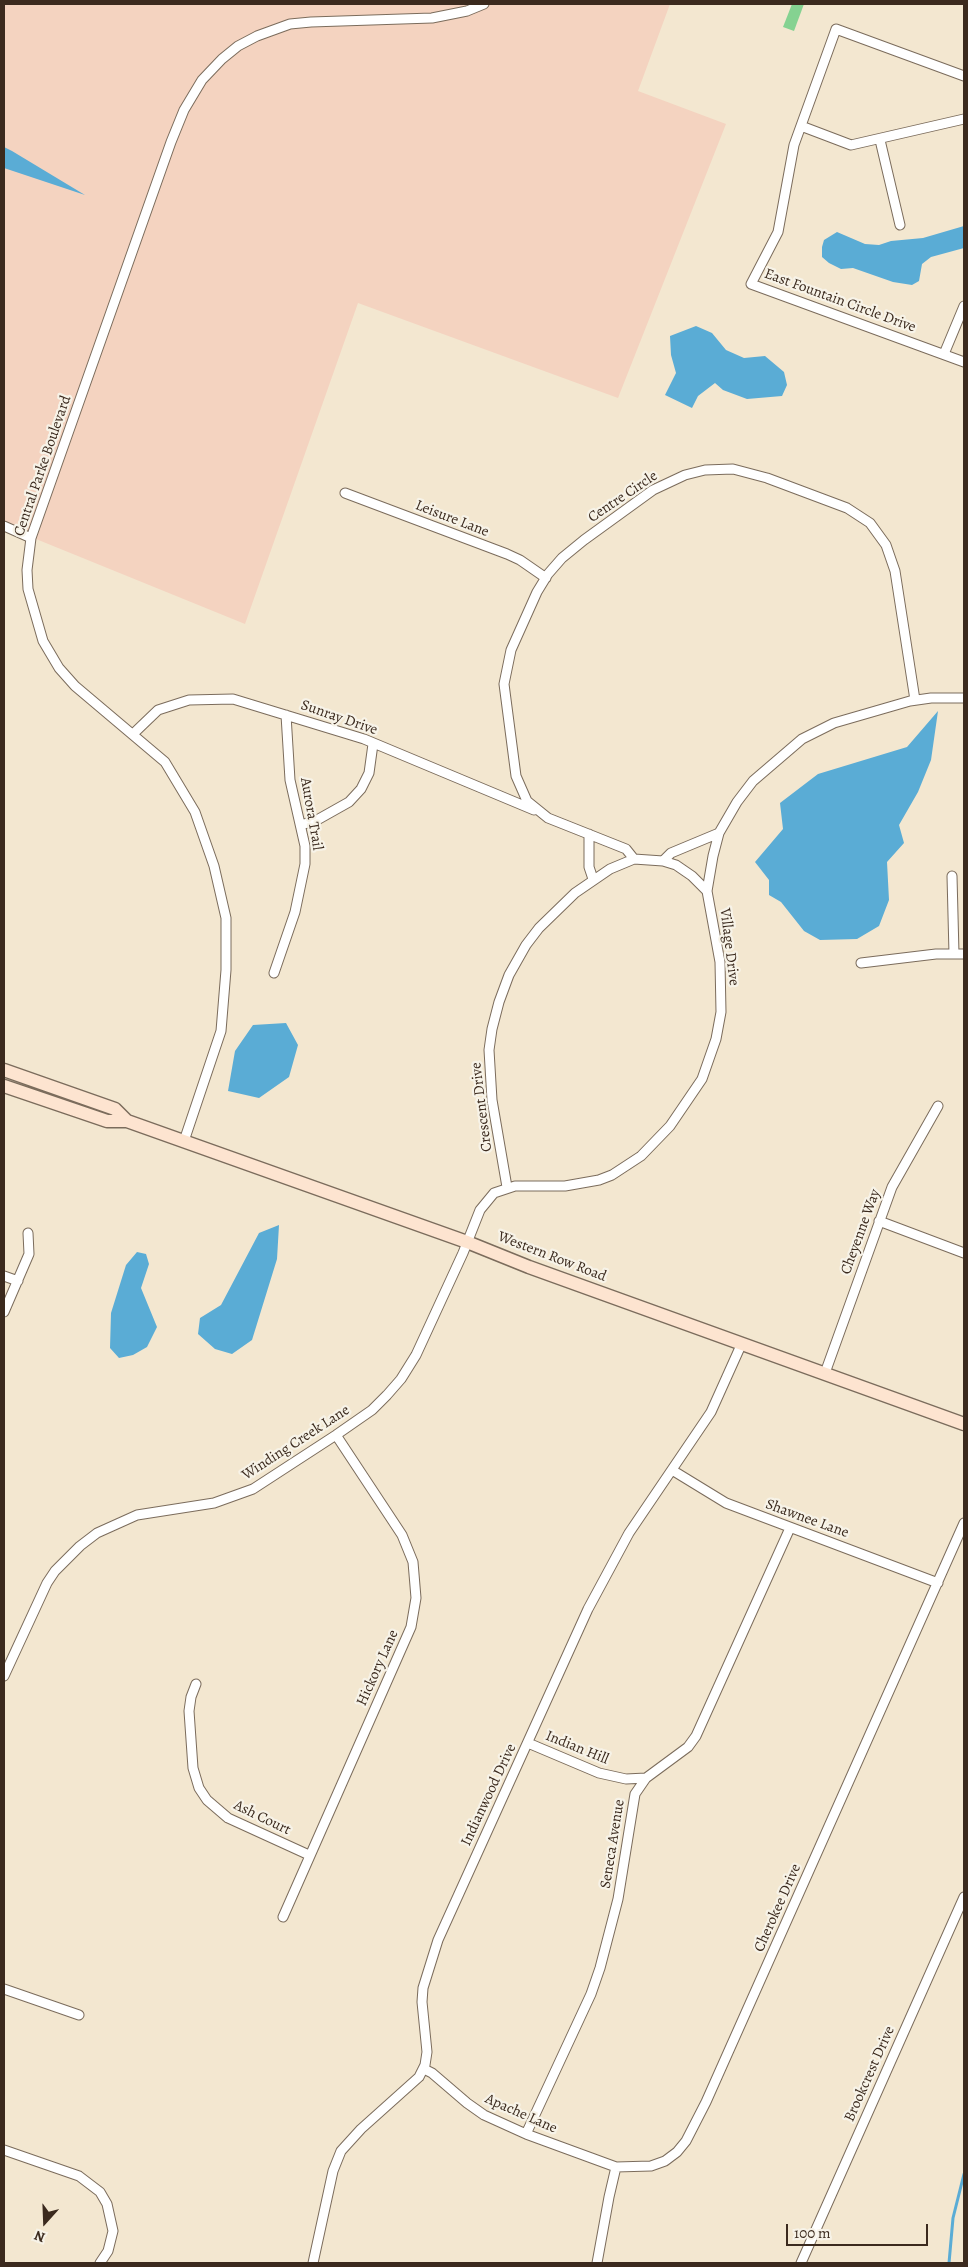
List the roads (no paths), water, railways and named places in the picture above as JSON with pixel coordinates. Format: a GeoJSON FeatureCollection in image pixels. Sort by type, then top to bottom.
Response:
{"type":"FeatureCollection","features":[{"type":"Feature","properties":{"kind":"street","name":"Central Parke Boulevard"},"geometry":{"type":"LineString","coordinates":[[184,1142],[221,1031],[226,970],[226,918],[214,866],[195,812],[165,762],[75,686],[59,668],[43,641],[31,608],[28,589],[27,570],[31,538],[171,142],[184,110],[202,80],[222,59],[238,46],[257,36],[290,24],[432,18],[467,11],[484,4]]}},
{"type":"Feature","properties":{"kind":"street","name":"East Fountain Circle Drive"},"geometry":{"type":"LineString","coordinates":[[964,76],[836,29],[794,145],[778,232],[751,284],[964,362]]}},
{"type":"Feature","properties":{"kind":"street"},"geometry":{"type":"LineString","coordinates":[[801,126],[851,145],[880,140],[964,119]]}},
{"type":"Feature","properties":{"kind":"street"},"geometry":{"type":"LineString","coordinates":[[880,140],[900,225]]}},
{"type":"Feature","properties":{"kind":"street"},"geometry":{"type":"LineString","coordinates":[[944,354],[964,306]]}},
{"type":"Feature","properties":{"kind":"street","name":"Centre Circle"},"geometry":{"type":"LineString","coordinates":[[588,834],[548,818],[536,811],[524,795],[516,776],[504,684],[511,650],[546,578],[562,558],[629,506],[672,480],[705,470],[719,468],[746,472],[846,508],[870,523],[886,545],[895,571],[915,700]]}},
{"type":"Feature","properties":{"kind":"street","name":"Leisure Lane"},"geometry":{"type":"LineString","coordinates":[[345,493],[507,554],[546,578]]}},
{"type":"Feature","properties":{"kind":"street"},"geometry":{"type":"LineString","coordinates":[[4,526],[31,538]]}},
{"type":"Feature","properties":{"kind":"street","name":"Village Drive"},"geometry":{"type":"LineString","coordinates":[[507,1187],[586,1184],[612,1175],[641,1156],[657,1142],[687,1103],[710,1060],[721,1012],[720,955],[707,891],[713,856],[719,833],[737,802],[753,781],[802,739],[834,723],[915,700],[964,698]]}},
{"type":"Feature","properties":{"kind":"street","name":"Sunray Drive"},"geometry":{"type":"LineString","coordinates":[[133,734],[158,710],[189,700],[233,699],[373,744],[536,811]]}},
{"type":"Feature","properties":{"kind":"street","name":"Aurora Trail"},"geometry":{"type":"LineString","coordinates":[[274,973],[295,912],[302,885],[305,846],[290,780],[286,715]]}},
{"type":"Feature","properties":{"kind":"street"},"geometry":{"type":"LineString","coordinates":[[301,824],[317,820],[349,802],[361,789],[369,773],[373,744]]}},
{"type":"Feature","properties":{"kind":"street"},"geometry":{"type":"LineString","coordinates":[[663,861],[671,853],[719,833]]}},
{"type":"Feature","properties":{"kind":"street"},"geometry":{"type":"LineString","coordinates":[[593,879],[589,867],[588,834],[626,849],[634,859]]}},
{"type":"Feature","properties":{"kind":"street","name":"Crescent Drive"},"geometry":{"type":"LineString","coordinates":[[507,1187],[489,1072],[492,1029],[509,975],[526,944],[559,908],[593,879],[634,859],[663,861],[683,868],[707,891]]}},
{"type":"Feature","properties":{"kind":"street"},"geometry":{"type":"LineString","coordinates":[[952,876],[954,954]]}},
{"type":"Feature","properties":{"kind":"street"},"geometry":{"type":"LineString","coordinates":[[861,963],[964,954]]}},
{"type":"Feature","properties":{"kind":"street","name":"Western Row Road"},"geometry":{"type":"LineString","coordinates":[[4,1070],[115,1109],[127,1121]]}},
{"type":"Feature","properties":{"kind":"street","name":"Western Row Road"},"geometry":{"type":"LineString","coordinates":[[4,1086],[107,1121],[127,1121],[467,1242],[529,1267],[964,1424]]}},
{"type":"Feature","properties":{"kind":"street","name":"Cheyenne Way"},"geometry":{"type":"LineString","coordinates":[[825,1373],[879,1221],[899,1174],[938,1106]]}},
{"type":"Feature","properties":{"kind":"street"},"geometry":{"type":"LineString","coordinates":[[467,1242],[480,1210],[488,1198],[507,1187]]}},
{"type":"Feature","properties":{"kind":"street"},"geometry":{"type":"LineString","coordinates":[[879,1221],[964,1252]]}},
{"type":"Feature","properties":{"kind":"street"},"geometry":{"type":"LineString","coordinates":[[4,1312],[29,1254],[28,1233]]}},
{"type":"Feature","properties":{"kind":"street","name":"Winding Creek Lane"},"geometry":{"type":"LineString","coordinates":[[4,1676],[47,1584],[55,1571],[73,1552],[97,1533],[136,1515],[214,1503],[234,1497],[272,1478],[372,1410],[401,1379],[429,1330],[467,1242]]}},
{"type":"Feature","properties":{"kind":"street"},"geometry":{"type":"LineString","coordinates":[[4,1276],[18,1281]]}},
{"type":"Feature","properties":{"kind":"street","name":"Indianwood Drive"},"geometry":{"type":"LineString","coordinates":[[424,2069],[427,2052],[422,2002],[424,1981],[438,1940],[608,1570],[656,1491],[711,1412],[742,1343]]}},
{"type":"Feature","properties":{"kind":"street","name":"Hickory Lane"},"geometry":{"type":"LineString","coordinates":[[283,1917],[411,1627],[416,1598],[413,1562],[402,1535],[336,1435]]}},
{"type":"Feature","properties":{"kind":"street","name":"Shawnee Lane"},"geometry":{"type":"LineString","coordinates":[[672,1470],[726,1503],[938,1583]]}},
{"type":"Feature","properties":{"kind":"street","name":"Cherokee Drive"},"geometry":{"type":"LineString","coordinates":[[616,2167],[644,2168],[665,2160],[677,2152],[697,2122],[964,1523]]}},
{"type":"Feature","properties":{"kind":"street","name":"Seneca Avenue"},"geometry":{"type":"LineString","coordinates":[[526,2134],[591,1994],[600,1968],[618,1899],[634,1800],[639,1787],[646,1778],[688,1747],[696,1736],[790,1528]]}},
{"type":"Feature","properties":{"kind":"street","name":"Ash Court"},"geometry":{"type":"LineString","coordinates":[[196,1684],[191,1697],[189,1711],[193,1768],[199,1788],[207,1800],[228,1818],[309,1855]]}},
{"type":"Feature","properties":{"kind":"street","name":"Indian Hill"},"geometry":{"type":"LineString","coordinates":[[528,1743],[598,1773],[626,1779],[646,1778]]}},
{"type":"Feature","properties":{"kind":"street","name":"Brookcrest Drive"},"geometry":{"type":"LineString","coordinates":[[801,2263],[964,1897]]}},
{"type":"Feature","properties":{"kind":"street"},"geometry":{"type":"LineString","coordinates":[[4,1990],[79,2015]]}},
{"type":"Feature","properties":{"kind":"street"},"geometry":{"type":"LineString","coordinates":[[312,2263],[333,2171],[341,2151],[361,2129],[414,2082],[424,2069]]}},
{"type":"Feature","properties":{"kind":"street","name":"Apache Lane"},"geometry":{"type":"LineString","coordinates":[[424,2069],[432,2073],[466,2103],[484,2115],[526,2134],[616,2167]]}},
{"type":"Feature","properties":{"kind":"street"},"geometry":{"type":"LineString","coordinates":[[4,2150],[78,2176],[100,2192],[107,2204],[112,2231],[108,2251],[100,2263]]}},
{"type":"Feature","properties":{"kind":"street"},"geometry":{"type":"LineString","coordinates":[[597,2263],[616,2167]]}},
{"type":"Feature","properties":{"kind":"water"},"geometry":{"type":"Polygon","coordinates":[[[4,147],[12,151],[85,195],[4,168],[4,147]]]}},
{"type":"Feature","properties":{"kind":"water"},"geometry":{"type":"Polygon","coordinates":[[[964,226],[964,248],[931,257],[922,264],[919,281],[912,285],[893,282],[853,268],[841,269],[822,257],[824,240],[837,232],[865,244],[879,245],[891,241],[923,238],[964,226]]]}},
{"type":"Feature","properties":{"kind":"water"},"geometry":{"type":"Polygon","coordinates":[[[696,326],[712,333],[726,350],[744,358],[765,356],[784,372],[787,385],[782,396],[747,399],[723,390],[715,383],[698,396],[692,408],[665,395],[676,373],[671,355],[670,336],[696,326]]]}},
{"type":"Feature","properties":{"kind":"water"},"geometry":{"type":"Polygon","coordinates":[[[938,711],[931,760],[918,792],[899,825],[904,843],[887,862],[889,900],[879,926],[857,939],[820,940],[804,931],[781,902],[769,895],[769,880],[755,862],[783,829],[780,803],[818,774],[907,747],[938,711]]]}},
{"type":"Feature","properties":{"kind":"water"},"geometry":{"type":"Polygon","coordinates":[[[286,1023],[298,1045],[289,1077],[259,1098],[228,1091],[235,1051],[253,1025],[286,1023]]]}},
{"type":"Feature","properties":{"kind":"water"},"geometry":{"type":"Polygon","coordinates":[[[279,1225],[277,1259],[252,1340],[232,1354],[215,1349],[198,1334],[200,1318],[221,1305],[259,1233],[279,1225]]]}},
{"type":"Feature","properties":{"kind":"water"},"geometry":{"type":"Polygon","coordinates":[[[137,1252],[146,1254],[149,1264],[141,1288],[157,1327],[147,1347],[133,1355],[119,1358],[110,1348],[111,1313],[126,1265],[137,1252]]]}},
{"type":"Feature","properties":{"kind":"waterway"},"geometry":{"type":"LineString","coordinates":[[949,2263],[953,2218],[964,2174]]}}]}
